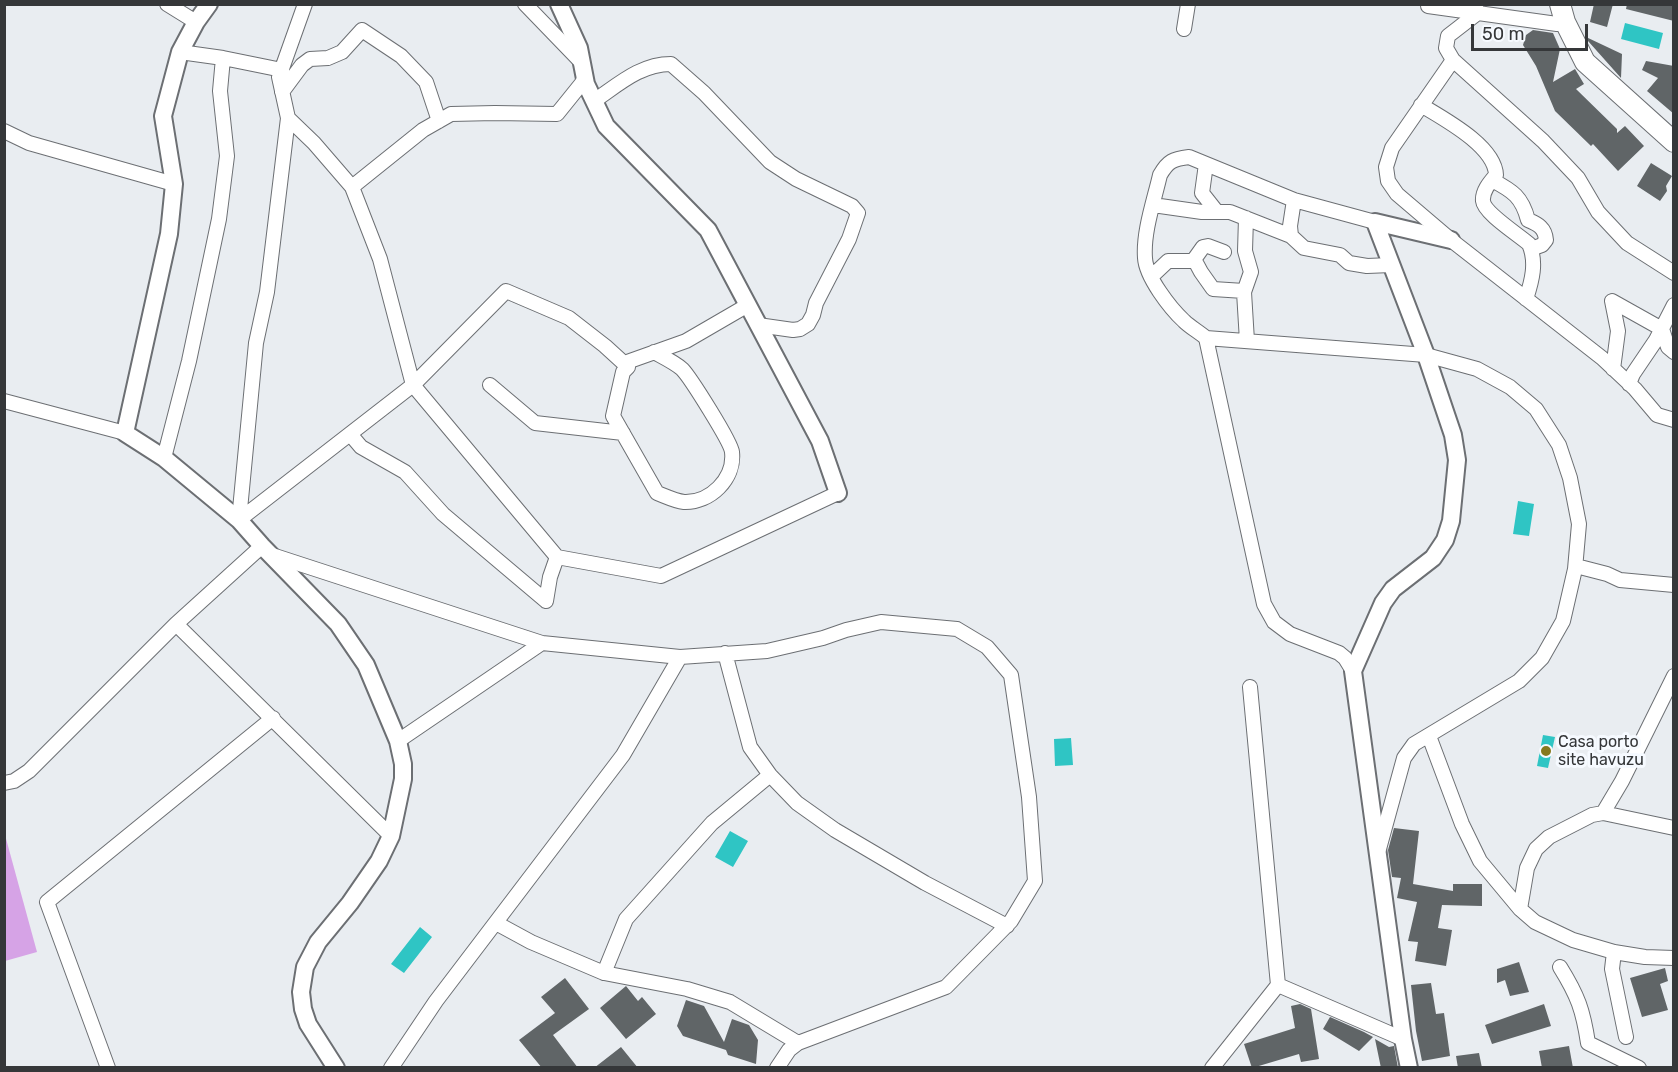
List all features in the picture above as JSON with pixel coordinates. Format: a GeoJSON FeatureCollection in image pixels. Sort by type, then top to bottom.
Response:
{"type":"FeatureCollection","features":[{"type":"Feature","properties":{"kind":"main road"},"geometry":{"type":"LineString","coordinates":[[1562,14],[1585,62],[1674,142]]}},
{"type":"Feature","properties":{"kind":"street"},"geometry":{"type":"LineString","coordinates":[[167,4],[196,22]]}},
{"type":"Feature","properties":{"kind":"street"},"geometry":{"type":"LineString","coordinates":[[125,434],[169,234],[174,184],[163,116],[180,52],[196,22],[209,4]]}},
{"type":"Feature","properties":{"kind":"street"},"geometry":{"type":"LineString","coordinates":[[239,520],[256,343],[267,292],[288,118],[279,77],[305,4]]}},
{"type":"Feature","properties":{"kind":"street"},"geometry":{"type":"LineString","coordinates":[[352,187],[423,130],[451,114],[557,114],[582,83],[583,70],[525,4]]}},
{"type":"Feature","properties":{"kind":"street"},"geometry":{"type":"LineString","coordinates":[[288,118],[352,187],[380,259],[413,385],[557,556],[660,576],[838,493],[820,441],[708,230],[606,126],[586,84],[579,48],[559,4]]}},
{"type":"Feature","properties":{"kind":"street"},"geometry":{"type":"LineString","coordinates":[[1184,29],[1188,4]]}},
{"type":"Feature","properties":{"kind":"street"},"geometry":{"type":"LineString","coordinates":[[1428,4],[1428,6],[1557,24],[1562,14]]}},
{"type":"Feature","properties":{"kind":"street"},"geometry":{"type":"LineString","coordinates":[[1479,12],[1448,36],[1446,48],[1453,60],[1543,141],[1578,178],[1598,212],[1626,243],[1674,273]]}},
{"type":"Feature","properties":{"kind":"street"},"geometry":{"type":"LineString","coordinates":[[282,92],[310,59],[328,58],[342,52],[362,30],[401,56],[426,82],[439,121]]}},
{"type":"Feature","properties":{"kind":"street"},"geometry":{"type":"LineString","coordinates":[[180,52],[282,70]]}},
{"type":"Feature","properties":{"kind":"street"},"geometry":{"type":"LineString","coordinates":[[164,458],[189,361],[219,219],[227,156],[220,91],[223,58]]}},
{"type":"Feature","properties":{"kind":"street"},"geometry":{"type":"LineString","coordinates":[[1453,60],[1392,148],[1386,167],[1388,181],[1397,194],[1450,240],[1613,369],[1657,415],[1674,420]]}},
{"type":"Feature","properties":{"kind":"street"},"geometry":{"type":"LineString","coordinates":[[594,101],[647,67],[671,64],[704,93],[770,162],[796,179],[852,206],[858,213],[849,239],[816,303],[808,324],[793,330],[758,325]]}},
{"type":"Feature","properties":{"kind":"street"},"geometry":{"type":"LineString","coordinates":[[1421,105],[1458,128],[1489,154],[1496,167],[1496,175],[1485,189],[1483,201],[1487,210],[1529,244],[1533,279],[1526,299]]}},
{"type":"Feature","properties":{"kind":"street"},"geometry":{"type":"LineString","coordinates":[[4,131],[30,143],[174,184]]}},
{"type":"Feature","properties":{"kind":"street"},"geometry":{"type":"LineString","coordinates":[[1377,854],[1404,758],[1414,744],[1519,681],[1542,658],[1563,621],[1576,566],[1579,524],[1570,478],[1559,445],[1536,409],[1510,387],[1477,369],[1426,356],[1206,338],[1185,322],[1168,303],[1151,277],[1144,261],[1145,243],[1160,175],[1166,165],[1175,159],[1189,157],[1294,200],[1450,240]]}},
{"type":"Feature","properties":{"kind":"street"},"geometry":{"type":"LineString","coordinates":[[1206,164],[1202,193],[1217,212]]}},
{"type":"Feature","properties":{"kind":"street"},"geometry":{"type":"LineString","coordinates":[[1492,180],[1517,194],[1526,210],[1528,220],[1539,225],[1545,233],[1546,240],[1542,245],[1531,249]]}},
{"type":"Feature","properties":{"kind":"street"},"geometry":{"type":"LineString","coordinates":[[1291,236],[1290,226],[1294,200]]}},
{"type":"Feature","properties":{"kind":"street"},"geometry":{"type":"LineString","coordinates":[[1153,205],[1202,212],[1230,212],[1291,236],[1304,248],[1340,255],[1349,263],[1367,266],[1391,265]]}},
{"type":"Feature","properties":{"kind":"street"},"geometry":{"type":"LineString","coordinates":[[1246,218],[1245,251],[1251,272],[1244,291],[1247,341]]}},
{"type":"Feature","properties":{"kind":"street"},"geometry":{"type":"LineString","coordinates":[[1353,671],[1383,603],[1393,590],[1433,558],[1445,540],[1451,521],[1457,460],[1453,435],[1426,356],[1375,222]]}},
{"type":"Feature","properties":{"kind":"street"},"geometry":{"type":"LineString","coordinates":[[1151,277],[1168,261],[1193,261],[1203,247],[1208,246],[1224,252]]}},
{"type":"Feature","properties":{"kind":"street"},"geometry":{"type":"LineString","coordinates":[[1194,259],[1214,289],[1244,291]]}},
{"type":"Feature","properties":{"kind":"street"},"geometry":{"type":"LineString","coordinates":[[239,520],[413,385],[506,291],[569,318],[628,367]]}},
{"type":"Feature","properties":{"kind":"street"},"geometry":{"type":"LineString","coordinates":[[1613,369],[1618,331],[1612,301],[1662,329],[1668,347],[1674,352]]}},
{"type":"Feature","properties":{"kind":"street"},"geometry":{"type":"LineString","coordinates":[[654,352],[682,369],[727,437],[732,452],[731,468],[723,484],[713,495],[684,502],[657,494],[613,416],[623,372],[628,367],[627,362],[686,340],[748,305]]}},
{"type":"Feature","properties":{"kind":"street"},"geometry":{"type":"LineString","coordinates":[[1629,384],[1674,305]]}},
{"type":"Feature","properties":{"kind":"street"},"geometry":{"type":"LineString","coordinates":[[1206,338],[1264,604],[1274,622],[1290,634],[1339,653],[1353,671],[1403,1039],[1409,1068]]}},
{"type":"Feature","properties":{"kind":"street"},"geometry":{"type":"LineString","coordinates":[[490,385],[535,423],[623,433]]}},
{"type":"Feature","properties":{"kind":"street"},"geometry":{"type":"LineString","coordinates":[[4,401],[125,434],[164,458],[239,520],[338,624],[366,665],[398,741],[404,764],[403,779],[391,836],[379,861],[350,903],[318,942],[305,968],[301,992],[303,1009],[308,1024],[336,1068]]}},
{"type":"Feature","properties":{"kind":"street"},"geometry":{"type":"LineString","coordinates":[[350,434],[362,447],[405,472],[443,514],[546,601],[550,577],[557,556]]}},
{"type":"Feature","properties":{"kind":"street"},"geometry":{"type":"LineString","coordinates":[[4,783],[29,771],[176,624],[267,550]]}},
{"type":"Feature","properties":{"kind":"street"},"geometry":{"type":"LineString","coordinates":[[267,550],[542,643],[680,657],[767,651],[881,622],[957,629],[987,647],[1011,675],[1029,797],[1035,881],[1007,926],[946,987],[798,1043],[789,1050],[777,1068]]}},
{"type":"Feature","properties":{"kind":"street"},"geometry":{"type":"LineString","coordinates":[[1576,566],[1620,580],[1674,585]]}},
{"type":"Feature","properties":{"kind":"street"},"geometry":{"type":"LineString","coordinates":[[176,624],[391,836]]}},
{"type":"Feature","properties":{"kind":"street"},"geometry":{"type":"LineString","coordinates":[[398,741],[542,643]]}},
{"type":"Feature","properties":{"kind":"street"},"geometry":{"type":"LineString","coordinates":[[725,654],[750,747],[770,775],[797,803],[835,830],[925,883],[1007,926]]}},
{"type":"Feature","properties":{"kind":"street"},"geometry":{"type":"LineString","coordinates":[[391,1068],[436,1001],[623,755],[680,657]]}},
{"type":"Feature","properties":{"kind":"street"},"geometry":{"type":"LineString","coordinates":[[1603,813],[1627,771],[1674,676]]}},
{"type":"Feature","properties":{"kind":"street"},"geometry":{"type":"LineString","coordinates":[[1212,1068],[1278,985],[1250,687]]}},
{"type":"Feature","properties":{"kind":"street"},"geometry":{"type":"LineString","coordinates":[[108,1068],[47,902],[273,718]]}},
{"type":"Feature","properties":{"kind":"street"},"geometry":{"type":"LineString","coordinates":[[1429,736],[1462,824],[1480,861],[1520,909],[1535,922],[1573,940],[1614,952],[1646,957],[1674,957]]}},
{"type":"Feature","properties":{"kind":"street"},"geometry":{"type":"LineString","coordinates":[[604,973],[626,920],[712,823],[770,775]]}},
{"type":"Feature","properties":{"kind":"street"},"geometry":{"type":"LineString","coordinates":[[1520,909],[1527,868],[1536,849],[1549,837],[1592,815],[1603,813],[1674,828]]}},
{"type":"Feature","properties":{"kind":"street"},"geometry":{"type":"LineString","coordinates":[[496,923],[531,942],[604,973],[687,989],[730,1002],[798,1043]]}},
{"type":"Feature","properties":{"kind":"street"},"geometry":{"type":"LineString","coordinates":[[1614,952],[1612,969],[1626,1037]]}},
{"type":"Feature","properties":{"kind":"street"},"geometry":{"type":"LineString","coordinates":[[1560,967],[1573,988],[1583,1013],[1588,1043],[1639,1068]]}},
{"type":"Feature","properties":{"kind":"street"},"geometry":{"type":"LineString","coordinates":[[1278,985],[1403,1039]]}},
{"type":"Feature","properties":{"kind":"shaded area"},"geometry":{"type":"Polygon","coordinates":[[[5,835],[37,952],[4,961],[5,835]]]}},
{"type":"Feature","properties":{"kind":"water"},"geometry":{"type":"Polygon","coordinates":[[[1625,23],[1663,33],[1659,49],[1621,39],[1625,23]]]}},
{"type":"Feature","properties":{"kind":"water"},"geometry":{"type":"Polygon","coordinates":[[[1518,501],[1534,504],[1529,536],[1513,534],[1518,501]]]}},
{"type":"Feature","properties":{"kind":"water","name":"Casa porto site havuzu"},"geometry":{"type":"Polygon","coordinates":[[[1543,735],[1555,737],[1548,768],[1537,766],[1543,735]]]}},
{"type":"Feature","properties":{"kind":"water"},"geometry":{"type":"Polygon","coordinates":[[[1071,738],[1073,765],[1055,766],[1054,739],[1071,738]]]}},
{"type":"Feature","properties":{"kind":"water"},"geometry":{"type":"Polygon","coordinates":[[[730,831],[748,841],[733,867],[715,857],[730,831]]]}},
{"type":"Feature","properties":{"kind":"water"},"geometry":{"type":"Polygon","coordinates":[[[420,927],[432,937],[404,973],[391,964],[420,927]]]}},
{"type":"Feature","properties":{"kind":"building"},"geometry":{"type":"Polygon","coordinates":[[[1594,4],[1613,4],[1607,27],[1590,22],[1594,4]]]}},
{"type":"Feature","properties":{"kind":"building"},"geometry":{"type":"Polygon","coordinates":[[[1627,4],[1674,4],[1674,21],[1626,9],[1627,4]]]}},
{"type":"Feature","properties":{"kind":"building"},"geometry":{"type":"Polygon","coordinates":[[[1533,30],[1553,33],[1560,49],[1553,82],[1575,69],[1584,84],[1576,89],[1617,129],[1617,133],[1625,126],[1644,146],[1618,171],[1593,144],[1591,146],[1555,111],[1536,66],[1523,45],[1526,35],[1533,30]]]}},
{"type":"Feature","properties":{"kind":"building"},"geometry":{"type":"Polygon","coordinates":[[[1586,37],[1622,54],[1621,78],[1588,41],[1586,37]]]}},
{"type":"Feature","properties":{"kind":"building"},"geometry":{"type":"Polygon","coordinates":[[[1646,61],[1674,66],[1674,114],[1647,91],[1658,78],[1642,70],[1646,61]]]}},
{"type":"Feature","properties":{"kind":"building"},"geometry":{"type":"Polygon","coordinates":[[[1651,163],[1672,176],[1666,186],[1667,191],[1660,201],[1637,186],[1651,163]]]}},
{"type":"Feature","properties":{"kind":"building"},"geometry":{"type":"Polygon","coordinates":[[[1394,828],[1419,831],[1413,884],[1453,891],[1453,884],[1482,884],[1482,906],[1442,905],[1438,928],[1452,930],[1446,966],[1415,961],[1418,942],[1408,941],[1417,902],[1397,898],[1401,878],[1392,877],[1388,850],[1394,828]]]}},
{"type":"Feature","properties":{"kind":"building"},"geometry":{"type":"Polygon","coordinates":[[[1519,962],[1529,992],[1510,996],[1505,980],[1497,983],[1497,969],[1519,962]]]}},
{"type":"Feature","properties":{"kind":"building"},"geometry":{"type":"Polygon","coordinates":[[[1665,968],[1668,981],[1660,984],[1668,1010],[1642,1017],[1630,978],[1665,968]]]}},
{"type":"Feature","properties":{"kind":"building"},"geometry":{"type":"Polygon","coordinates":[[[565,978],[589,1009],[553,1035],[578,1068],[542,1068],[519,1040],[555,1013],[541,997],[565,978]]]}},
{"type":"Feature","properties":{"kind":"building"},"geometry":{"type":"Polygon","coordinates":[[[1431,983],[1436,1014],[1444,1013],[1450,1056],[1422,1061],[1411,985],[1431,983]]]}},
{"type":"Feature","properties":{"kind":"building"},"geometry":{"type":"Polygon","coordinates":[[[626,986],[638,1001],[642,997],[656,1014],[626,1039],[600,1008],[626,986]]]}},
{"type":"Feature","properties":{"kind":"building"},"geometry":{"type":"Polygon","coordinates":[[[686,1000],[704,1006],[724,1042],[732,1019],[749,1025],[758,1040],[756,1064],[728,1055],[726,1050],[683,1036],[677,1026],[686,1000]]]}},
{"type":"Feature","properties":{"kind":"building"},"geometry":{"type":"Polygon","coordinates":[[[1300,1004],[1311,1009],[1319,1059],[1301,1062],[1299,1054],[1252,1068],[1244,1044],[1295,1028],[1291,1006],[1300,1004]]]}},
{"type":"Feature","properties":{"kind":"building"},"geometry":{"type":"Polygon","coordinates":[[[1544,1004],[1551,1026],[1492,1044],[1485,1025],[1544,1004]]]}},
{"type":"Feature","properties":{"kind":"building"},"geometry":{"type":"Polygon","coordinates":[[[1330,1017],[1373,1037],[1359,1051],[1323,1029],[1330,1017]]]}},
{"type":"Feature","properties":{"kind":"building"},"geometry":{"type":"Polygon","coordinates":[[[1375,1039],[1389,1047],[1394,1046],[1398,1068],[1381,1068],[1375,1039]]]}},
{"type":"Feature","properties":{"kind":"building"},"geometry":{"type":"Polygon","coordinates":[[[1569,1046],[1573,1068],[1542,1068],[1539,1051],[1569,1046]]]}},
{"type":"Feature","properties":{"kind":"building"},"geometry":{"type":"Polygon","coordinates":[[[621,1047],[638,1068],[594,1068],[621,1047]]]}},
{"type":"Feature","properties":{"kind":"building"},"geometry":{"type":"Polygon","coordinates":[[[1479,1053],[1482,1068],[1458,1068],[1456,1056],[1479,1053]]]}},
{"type":"Feature","properties":{"kind":"place","name":"Casa porto site havuzu"},"geometry":{"type":"Point","coordinates":[1546,751]}}]}
